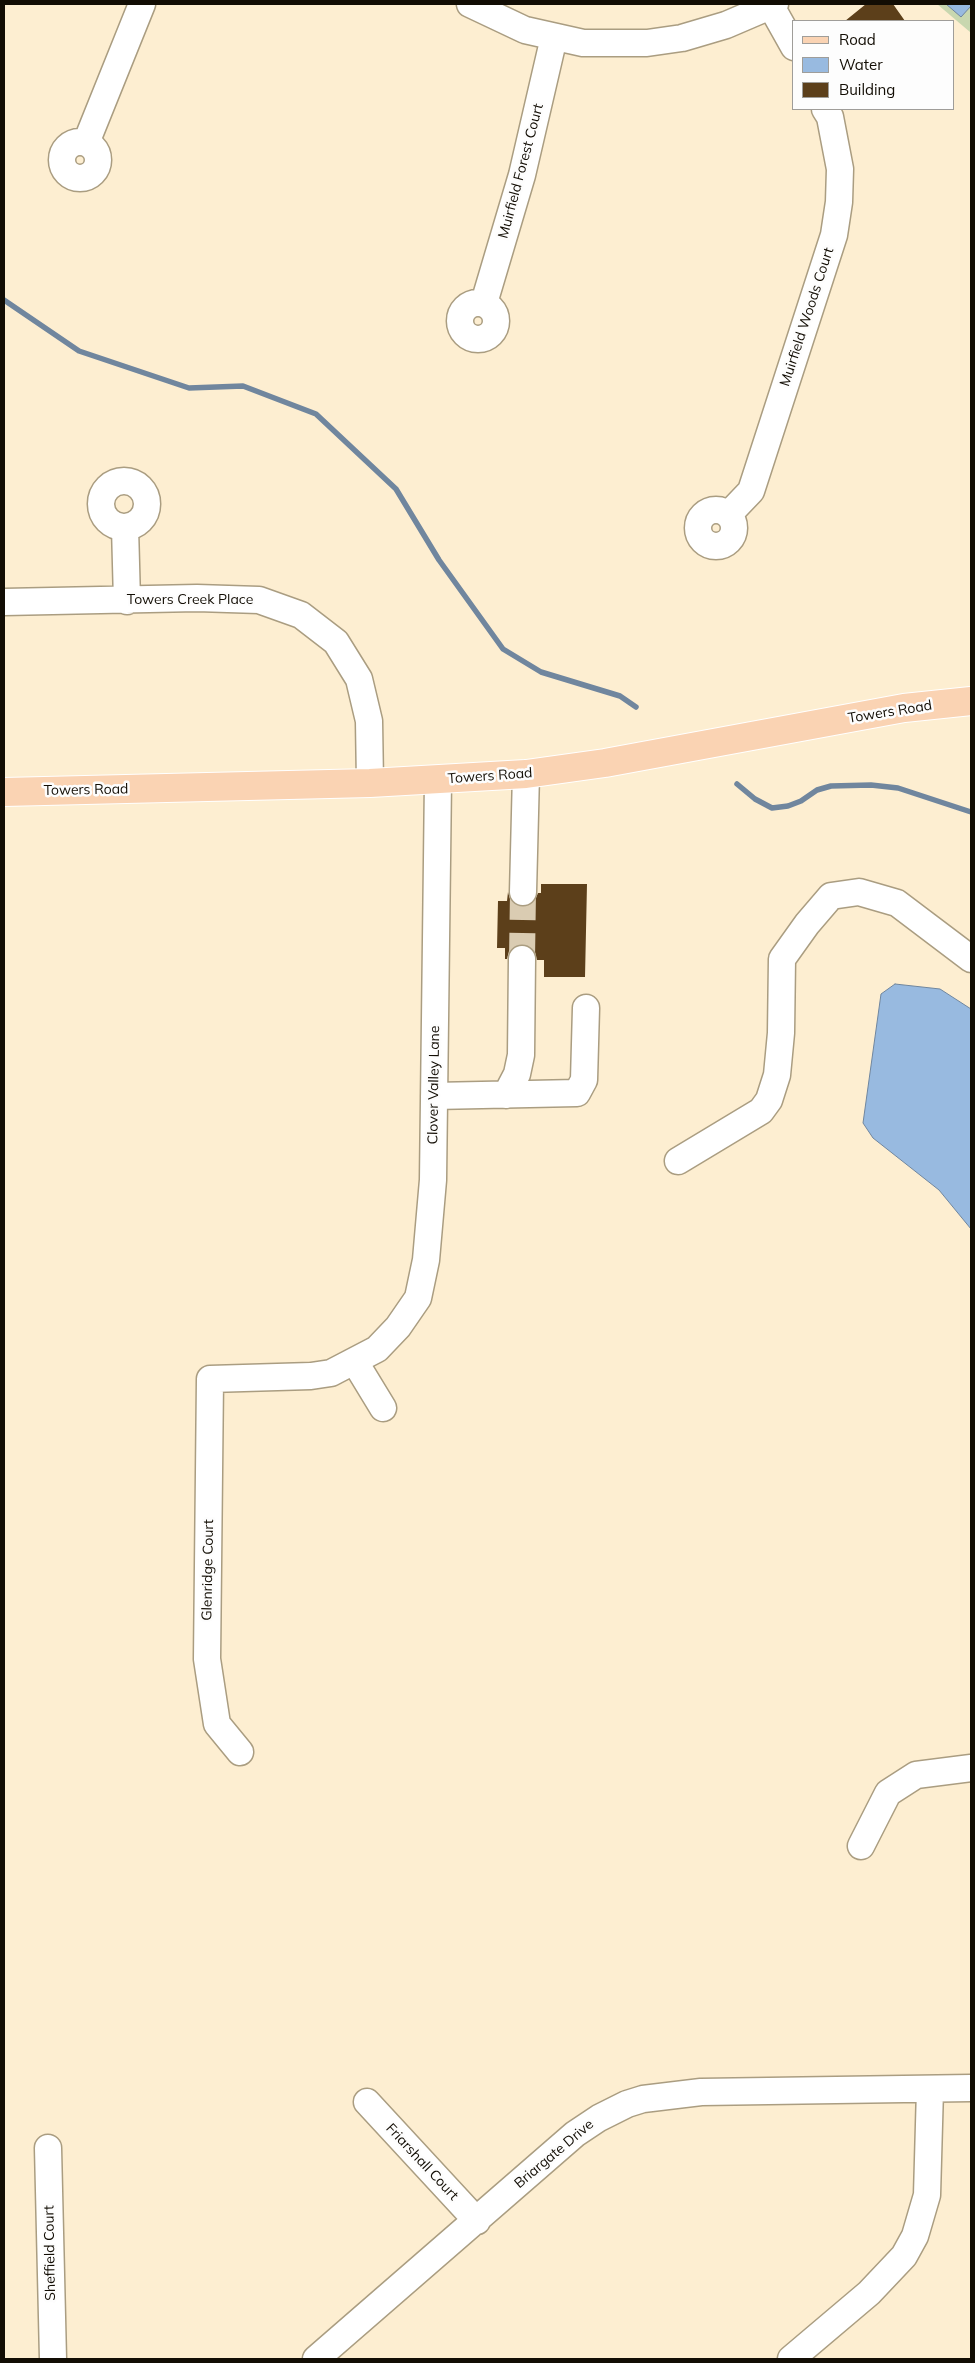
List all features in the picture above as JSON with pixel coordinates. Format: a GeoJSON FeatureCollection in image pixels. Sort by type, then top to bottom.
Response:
{"type":"FeatureCollection","features":[{"type":"Feature","properties":{"kind":"main road","name":"Towers Road"},"geometry":{"type":"LineString","coordinates":[[4,792],[370,783],[526,774],[605,763],[904,708],[971,701]]}},
{"type":"Feature","properties":{"kind":"street"},"geometry":{"type":"LineString","coordinates":[[86,143],[142,4]]}},
{"type":"Feature","properties":{"kind":"street"},"geometry":{"type":"LineString","coordinates":[[470,4],[525,30],[583,43],[656,41],[682,38],[726,25],[773,5],[792,43]]}},
{"type":"Feature","properties":{"kind":"street","name":"Muirfield Forest Court"},"geometry":{"type":"LineString","coordinates":[[484,304],[522,175],[554,37]]}},
{"type":"Feature","properties":{"kind":"street","name":"Muirfield Woods Court"},"geometry":{"type":"LineString","coordinates":[[729,514],[751,491],[834,235],[839,202],[840,169],[832,126],[826,110]]}},
{"type":"Feature","properties":{"kind":"street"},"geometry":{"type":"LineString","coordinates":[[125,527],[127,601]]}},
{"type":"Feature","properties":{"kind":"street","name":"Towers Creek Place"},"geometry":{"type":"LineString","coordinates":[[4,602],[127,601],[197,598],[259,600],[302,615],[336,642],[359,679],[369,721],[370,783]]}},
{"type":"Feature","properties":{"kind":"street"},"geometry":{"type":"LineString","coordinates":[[523,892],[526,774]]}},
{"type":"Feature","properties":{"kind":"street","name":"Clover Valley Lane"},"geometry":{"type":"LineString","coordinates":[[210,1379],[311,1376],[331,1373],[377,1349],[393,1333],[418,1298],[426,1260],[433,1180],[438,780]]}},
{"type":"Feature","properties":{"kind":"street"},"geometry":{"type":"LineString","coordinates":[[678,1161],[761,1111],[769,1100],[777,1075],[781,1033],[782,959],[807,924],[831,896],[858,892],[897,903],[971,960]]}},
{"type":"Feature","properties":{"kind":"street"},"geometry":{"type":"LineString","coordinates":[[506,1095],[517,1074],[521,1055],[522,959]]}},
{"type":"Feature","properties":{"kind":"street"},"geometry":{"type":"LineString","coordinates":[[434,1096],[577,1093],[584,1080],[586,1008]]}},
{"type":"Feature","properties":{"kind":"street"},"geometry":{"type":"LineString","coordinates":[[355,1362],[383,1408]]}},
{"type":"Feature","properties":{"kind":"street","name":"Glenridge Court"},"geometry":{"type":"LineString","coordinates":[[210,1379],[207,1659],[217,1724],[240,1752]]}},
{"type":"Feature","properties":{"kind":"street"},"geometry":{"type":"LineString","coordinates":[[861,1846],[888,1793],[916,1775],[971,1768]]}},
{"type":"Feature","properties":{"kind":"street"},"geometry":{"type":"LineString","coordinates":[[791,2359],[869,2293],[904,2256],[915,2236],[927,2195],[930,2088]]}},
{"type":"Feature","properties":{"kind":"street","name":"Briargate Drive"},"geometry":{"type":"LineString","coordinates":[[333,2354],[476,2221],[575,2134],[599,2118],[627,2104],[643,2099],[701,2092],[971,2088]]}},
{"type":"Feature","properties":{"kind":"street","name":"Friarshall Court"},"geometry":{"type":"LineString","coordinates":[[367,2102],[476,2221]]}},
{"type":"Feature","properties":{"kind":"street","name":"Sheffield Court"},"geometry":{"type":"LineString","coordinates":[[48,2148],[53,2359]]}},
{"type":"Feature","properties":{"kind":"green space"},"geometry":{"type":"Polygon","coordinates":[[[937,4],[971,4],[970,32],[937,4]]]}},
{"type":"Feature","properties":{"kind":"water"},"geometry":{"type":"Polygon","coordinates":[[[946,4],[971,4],[971,6],[961,17],[946,4]]]}},
{"type":"Feature","properties":{"kind":"water"},"geometry":{"type":"Polygon","coordinates":[[[895,984],[940,989],[971,1009],[971,1229],[939,1190],[873,1138],[863,1123],[881,994],[895,984]]]}},
{"type":"Feature","properties":{"kind":"building"},"geometry":{"type":"Polygon","coordinates":[[[866,4],[893,4],[904,20],[846,20],[866,4]]]}},
{"type":"Feature","properties":{"kind":"building"},"geometry":{"type":"Polygon","coordinates":[[[541,884],[587,884],[585,977],[544,977],[544,960],[537,960],[535,952],[530,946],[523,944],[515,946],[509,951],[507,959],[505,959],[505,948],[497,948],[498,901],[507,901],[508,892],[510,899],[515,904],[522,907],[530,905],[538,893],[541,893],[541,884]]]}},
{"type":"Feature","properties":{"kind":"waterway"},"geometry":{"type":"LineString","coordinates":[[4,300],[79,351],[189,388],[243,386],[316,414],[396,489],[439,560],[503,649],[541,672],[620,696],[636,707]]}},
{"type":"Feature","properties":{"kind":"waterway"},"geometry":{"type":"LineString","coordinates":[[737,784],[755,799],[772,808],[788,806],[801,801],[817,790],[831,786],[871,785],[898,788],[971,812]]}},
{"type":"Feature","properties":{"kind":"tunnel"},"geometry":{"type":"LineString","coordinates":[[522,959],[523,892]]}}]}
